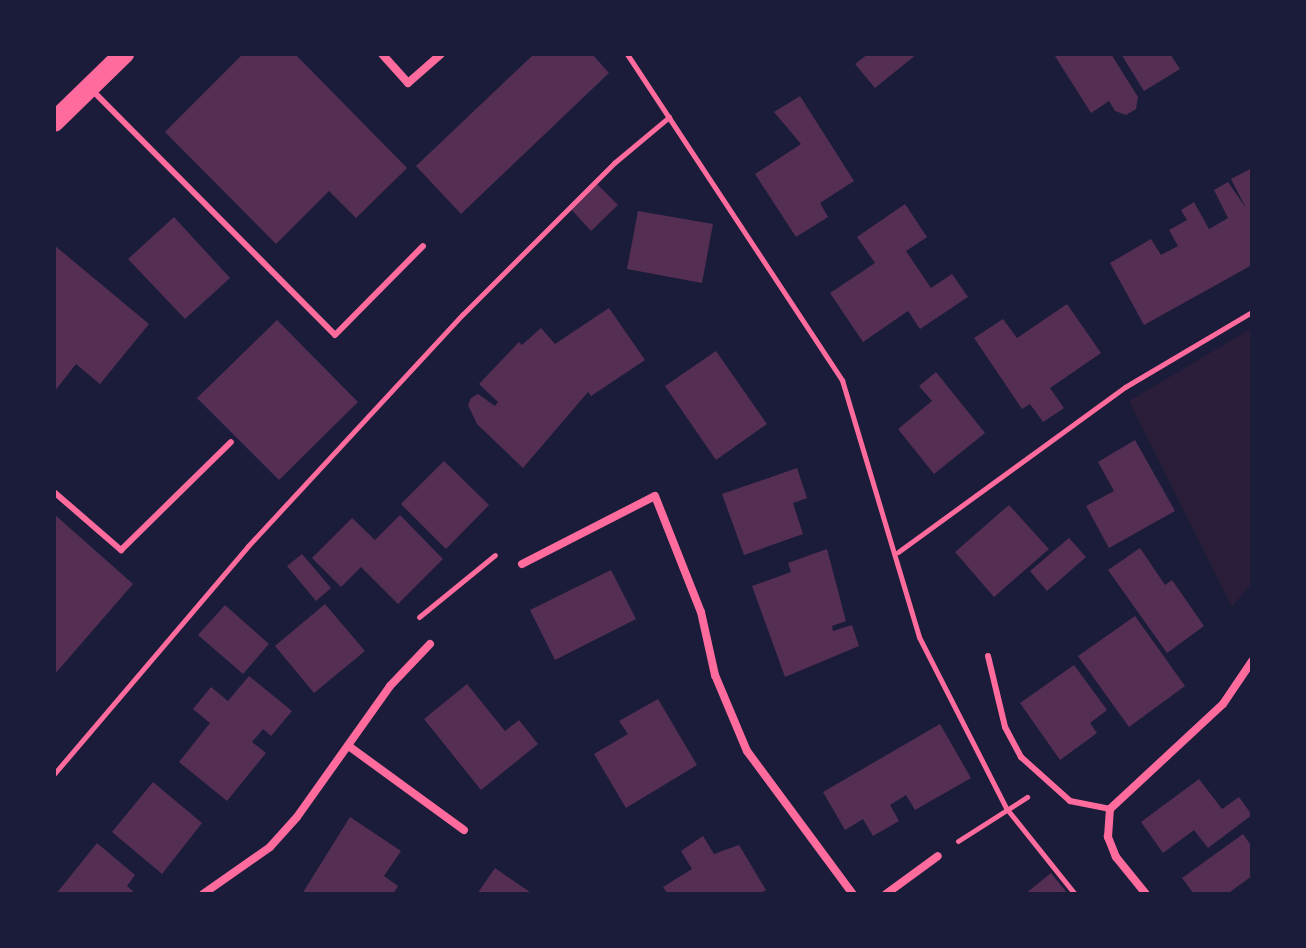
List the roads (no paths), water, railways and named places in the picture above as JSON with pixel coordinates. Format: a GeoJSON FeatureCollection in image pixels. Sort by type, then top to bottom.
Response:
{"type":"FeatureCollection","features":[{"type":"Feature","properties":{"kind":"main road"},"geometry":{"type":"LineString","coordinates":[[54,122],[124,54]]}},
{"type":"Feature","properties":{"kind":"street"},"geometry":{"type":"LineString","coordinates":[[382,54],[408,83],[441,54]]}},
{"type":"Feature","properties":{"kind":"street"},"geometry":{"type":"LineString","coordinates":[[522,564],[655,496],[701,612],[715,675],[747,751],[853,894]]}},
{"type":"Feature","properties":{"kind":"street"},"geometry":{"type":"LineString","coordinates":[[203,894],[270,847],[350,747],[390,686],[430,644]]}},
{"type":"Feature","properties":{"kind":"street"},"geometry":{"type":"LineString","coordinates":[[1146,894],[1116,857],[1108,837],[1110,809],[1223,704],[1252,661]]}},
{"type":"Feature","properties":{"kind":"street"},"geometry":{"type":"LineString","coordinates":[[350,747],[464,830]]}},
{"type":"Feature","properties":{"kind":"street"},"geometry":{"type":"LineString","coordinates":[[886,894],[938,856]]}},
{"type":"Feature","properties":{"kind":"lane"},"geometry":{"type":"LineString","coordinates":[[90,88],[335,335],[423,246]]}},
{"type":"Feature","properties":{"kind":"lane"},"geometry":{"type":"LineString","coordinates":[[54,492],[121,550],[231,442]]}},
{"type":"Feature","properties":{"kind":"lane"},"geometry":{"type":"LineString","coordinates":[[988,656],[1005,727],[1021,757],[1070,801],[1110,809]]}}]}
